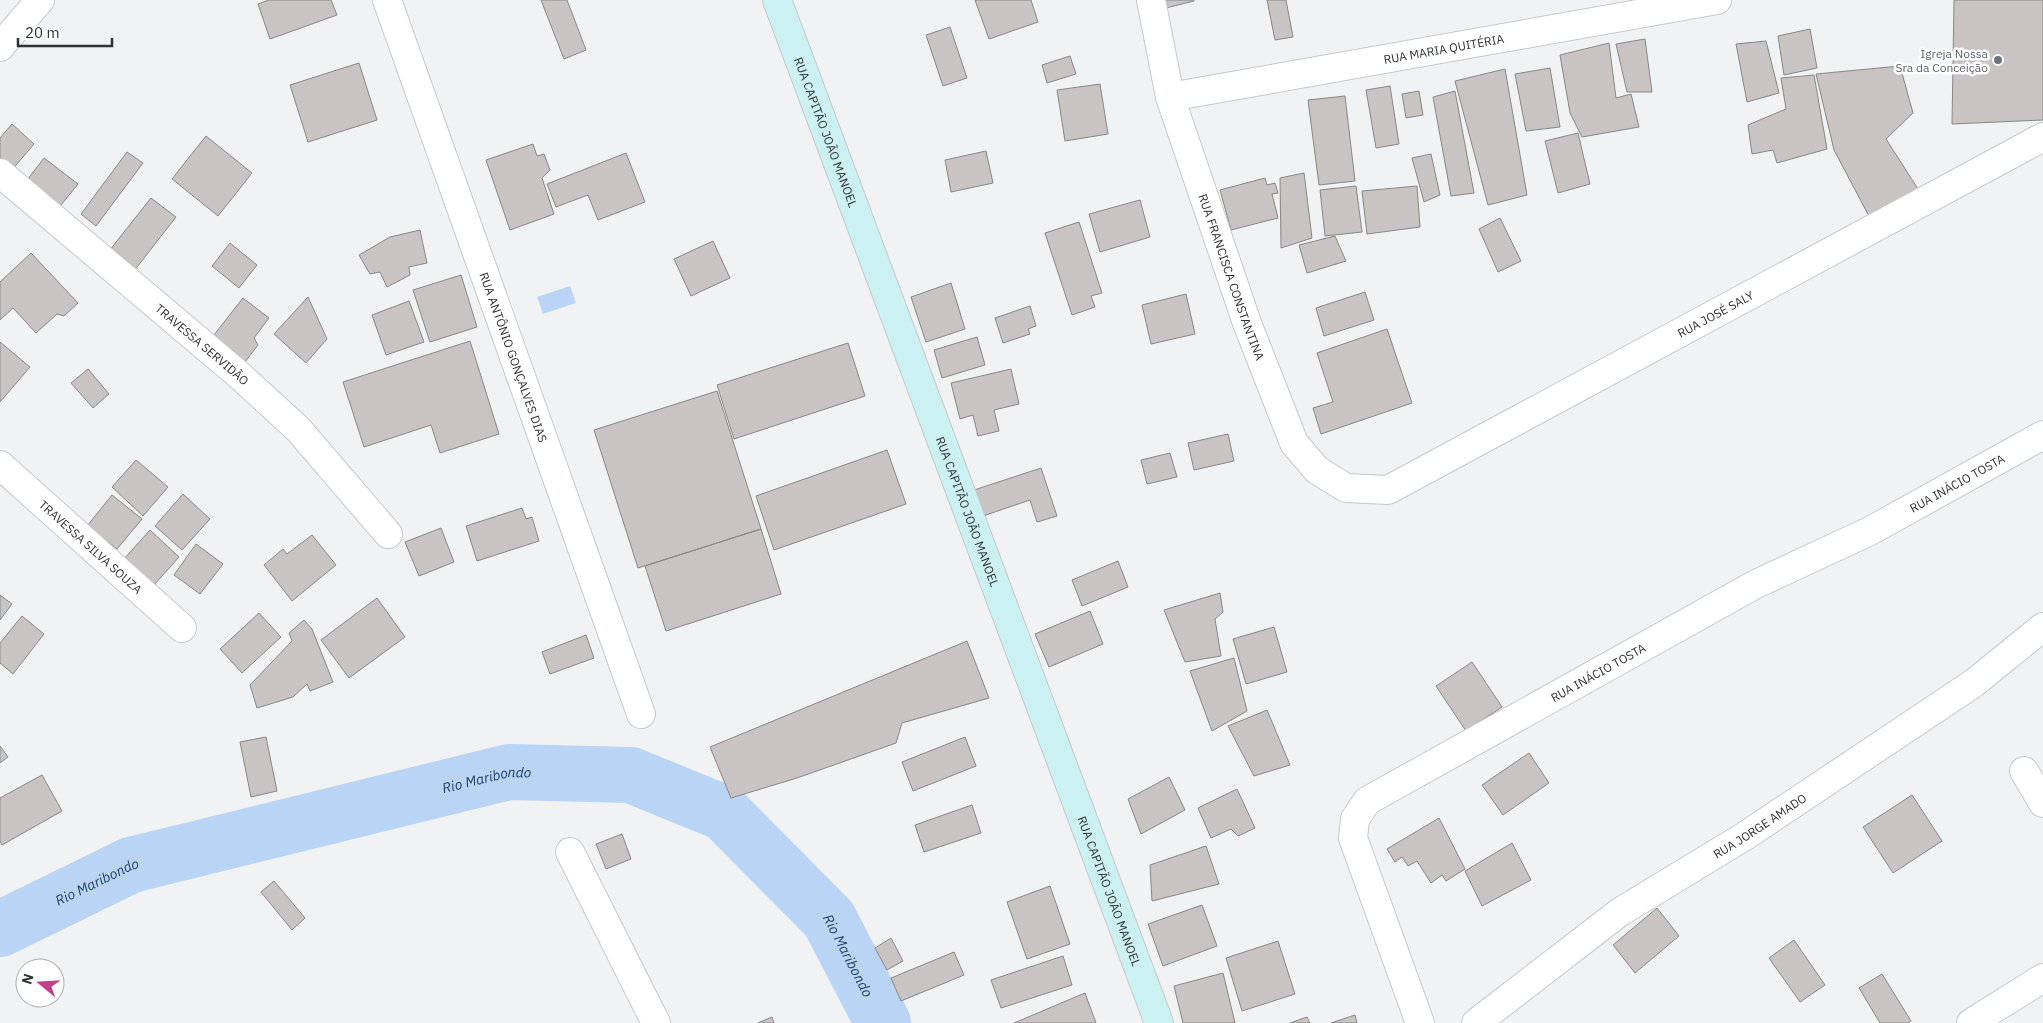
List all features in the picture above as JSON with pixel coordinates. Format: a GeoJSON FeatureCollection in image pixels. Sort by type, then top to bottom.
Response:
{"type":"FeatureCollection","features":[{"type":"Feature","properties":{"kind":"main road","name":"RUA CAPITÃO JOÃO MANOEL"},"geometry":{"type":"LineString","coordinates":[[777,0],[1159,1023]]}},
{"type":"Feature","properties":{"kind":"street"},"geometry":{"type":"LineString","coordinates":[[0,47],[40,0]]}},
{"type":"Feature","properties":{"kind":"street","name":"RUA ANTÔNIO GONÇALVES DIAS"},"geometry":{"type":"LineString","coordinates":[[387,0],[641,714]]}},
{"type":"Feature","properties":{"kind":"street","name":"RUA FRANCISCA CONSTANTINA"},"geometry":{"type":"LineString","coordinates":[[1152,0],[1170,97],[1247,323],[1294,443],[1317,470],[1346,488],[1388,490]]}},
{"type":"Feature","properties":{"kind":"street","name":"RUA MARIA QUITÉRIA"},"geometry":{"type":"LineString","coordinates":[[1170,97],[1717,0]]}},
{"type":"Feature","properties":{"kind":"street","name":"RUA JOSÉ SALY"},"geometry":{"type":"LineString","coordinates":[[1388,490],[2043,137]]}},
{"type":"Feature","properties":{"kind":"street","name":"TRAVESSA SERVIDÃO"},"geometry":{"type":"LineString","coordinates":[[0,174],[238,374],[298,429],[388,534]]}},
{"type":"Feature","properties":{"kind":"street","name":"RUA INÁCIO TOSTA"},"geometry":{"type":"LineString","coordinates":[[1420,1023],[1352,838],[1355,819],[1367,801],[1756,584],[1870,530],[2043,435]]}},
{"type":"Feature","properties":{"kind":"street","name":"TRAVESSA SILVA SOUZA"},"geometry":{"type":"LineString","coordinates":[[0,464],[182,628]]}},
{"type":"Feature","properties":{"kind":"street","name":"RUA JORGE AMADO"},"geometry":{"type":"LineString","coordinates":[[1476,1023],[1620,912],[1745,836],[1974,683],[2043,627]]}},
{"type":"Feature","properties":{"kind":"street"},"geometry":{"type":"LineString","coordinates":[[2024,771],[2043,803]]}},
{"type":"Feature","properties":{"kind":"street"},"geometry":{"type":"LineString","coordinates":[[570,852],[656,1023]]}},
{"type":"Feature","properties":{"kind":"street"},"geometry":{"type":"LineString","coordinates":[[1971,1023],[2043,978]]}},
{"type":"Feature","properties":{"kind":"water"},"geometry":{"type":"Polygon","coordinates":[[[570,286],[576,303],[543,314],[537,297],[570,286]]]}},
{"type":"Feature","properties":{"kind":"building"},"geometry":{"type":"Polygon","coordinates":[[[269,0],[331,0],[337,15],[270,39],[258,4],[269,0]]]}},
{"type":"Feature","properties":{"kind":"building"},"geometry":{"type":"Polygon","coordinates":[[[541,0],[567,0],[586,50],[564,59],[541,0]]]}},
{"type":"Feature","properties":{"kind":"building"},"geometry":{"type":"Polygon","coordinates":[[[975,0],[1031,0],[1038,22],[989,39],[975,0]]]}},
{"type":"Feature","properties":{"kind":"building"},"geometry":{"type":"Polygon","coordinates":[[[1151,0],[1194,0],[1194,1],[1154,11],[1151,0]]]}},
{"type":"Feature","properties":{"kind":"building"},"geometry":{"type":"Polygon","coordinates":[[[1267,0],[1286,0],[1293,37],[1275,40],[1267,0]]]}},
{"type":"Feature","properties":{"kind":"building","name":"Igreja Nossa Sra da Conceição"},"geometry":{"type":"Polygon","coordinates":[[[1954,0],[2043,0],[2043,120],[1952,124],[1954,0]]]}},
{"type":"Feature","properties":{"kind":"building"},"geometry":{"type":"Polygon","coordinates":[[[950,27],[967,78],[943,86],[926,35],[950,27]]]}},
{"type":"Feature","properties":{"kind":"building"},"geometry":{"type":"Polygon","coordinates":[[[1810,29],[1817,68],[1784,75],[1778,36],[1810,29]]]}},
{"type":"Feature","properties":{"kind":"building"},"geometry":{"type":"Polygon","coordinates":[[[1645,39],[1652,92],[1627,92],[1616,44],[1645,39]]]}},
{"type":"Feature","properties":{"kind":"building"},"geometry":{"type":"Polygon","coordinates":[[[1766,41],[1779,93],[1747,102],[1736,44],[1766,41]]]}},
{"type":"Feature","properties":{"kind":"building"},"geometry":{"type":"Polygon","coordinates":[[[1609,43],[1616,98],[1631,94],[1639,127],[1582,137],[1570,113],[1560,55],[1609,43]]]}},
{"type":"Feature","properties":{"kind":"building"},"geometry":{"type":"Polygon","coordinates":[[[1070,56],[1076,74],[1047,83],[1042,65],[1070,56]]]}},
{"type":"Feature","properties":{"kind":"building"},"geometry":{"type":"Polygon","coordinates":[[[359,63],[377,120],[308,142],[290,85],[359,63]]]}},
{"type":"Feature","properties":{"kind":"building"},"geometry":{"type":"Polygon","coordinates":[[[1900,66],[1913,113],[1886,139],[1918,189],[1870,218],[1834,150],[1816,74],[1900,66]]]}},
{"type":"Feature","properties":{"kind":"building"},"geometry":{"type":"Polygon","coordinates":[[[1550,68],[1560,127],[1526,131],[1515,74],[1550,68]]]}},
{"type":"Feature","properties":{"kind":"building"},"geometry":{"type":"Polygon","coordinates":[[[1505,69],[1527,195],[1488,205],[1455,81],[1505,69]]]}},
{"type":"Feature","properties":{"kind":"building"},"geometry":{"type":"Polygon","coordinates":[[[1814,75],[1827,149],[1777,163],[1773,150],[1752,154],[1748,125],[1786,109],[1781,78],[1814,75]]]}},
{"type":"Feature","properties":{"kind":"building"},"geometry":{"type":"Polygon","coordinates":[[[1100,84],[1108,134],[1065,141],[1057,90],[1100,84]]]}},
{"type":"Feature","properties":{"kind":"building"},"geometry":{"type":"Polygon","coordinates":[[[1390,86],[1399,144],[1376,148],[1366,90],[1390,86]]]}},
{"type":"Feature","properties":{"kind":"building"},"geometry":{"type":"Polygon","coordinates":[[[1419,91],[1423,115],[1406,118],[1402,94],[1419,91]]]}},
{"type":"Feature","properties":{"kind":"building"},"geometry":{"type":"Polygon","coordinates":[[[1455,91],[1474,193],[1451,196],[1433,97],[1455,91]]]}},
{"type":"Feature","properties":{"kind":"building"},"geometry":{"type":"Polygon","coordinates":[[[1345,96],[1355,181],[1319,185],[1308,100],[1345,96]]]}},
{"type":"Feature","properties":{"kind":"building"},"geometry":{"type":"Polygon","coordinates":[[[12,124],[34,144],[11,171],[0,160],[0,138],[12,124]]]}},
{"type":"Feature","properties":{"kind":"building"},"geometry":{"type":"Polygon","coordinates":[[[1578,133],[1590,184],[1558,193],[1545,141],[1578,133]]]}},
{"type":"Feature","properties":{"kind":"building"},"geometry":{"type":"Polygon","coordinates":[[[206,136],[252,173],[218,216],[172,179],[206,136]]]}},
{"type":"Feature","properties":{"kind":"building"},"geometry":{"type":"Polygon","coordinates":[[[533,144],[537,156],[544,154],[550,170],[542,178],[554,214],[510,230],[486,160],[533,144]]]}},
{"type":"Feature","properties":{"kind":"building"},"geometry":{"type":"Polygon","coordinates":[[[986,151],[993,183],[951,192],[945,160],[986,151]]]}},
{"type":"Feature","properties":{"kind":"building"},"geometry":{"type":"Polygon","coordinates":[[[127,152],[143,163],[96,226],[81,214],[127,152]]]}},
{"type":"Feature","properties":{"kind":"building"},"geometry":{"type":"Polygon","coordinates":[[[626,153],[645,202],[598,220],[588,195],[556,207],[547,184],[626,153]]]}},
{"type":"Feature","properties":{"kind":"building"},"geometry":{"type":"Polygon","coordinates":[[[1431,154],[1440,195],[1424,202],[1412,158],[1431,154]]]}},
{"type":"Feature","properties":{"kind":"building"},"geometry":{"type":"Polygon","coordinates":[[[44,158],[78,184],[57,210],[24,184],[44,158]]]}},
{"type":"Feature","properties":{"kind":"building"},"geometry":{"type":"Polygon","coordinates":[[[1304,173],[1312,238],[1281,248],[1280,178],[1304,173]]]}},
{"type":"Feature","properties":{"kind":"building"},"geometry":{"type":"Polygon","coordinates":[[[1265,178],[1267,185],[1275,183],[1278,193],[1272,194],[1278,218],[1231,230],[1220,190],[1265,178]]]}},
{"type":"Feature","properties":{"kind":"building"},"geometry":{"type":"Polygon","coordinates":[[[1356,186],[1362,232],[1325,236],[1320,190],[1356,186]]]}},
{"type":"Feature","properties":{"kind":"building"},"geometry":{"type":"Polygon","coordinates":[[[1417,186],[1420,227],[1367,234],[1362,191],[1417,186]]]}},
{"type":"Feature","properties":{"kind":"building"},"geometry":{"type":"Polygon","coordinates":[[[151,198],[176,217],[134,271],[109,251],[151,198]]]}},
{"type":"Feature","properties":{"kind":"building"},"geometry":{"type":"Polygon","coordinates":[[[1140,200],[1150,237],[1100,252],[1089,214],[1140,200]]]}},
{"type":"Feature","properties":{"kind":"building"},"geometry":{"type":"Polygon","coordinates":[[[1500,218],[1521,261],[1498,272],[1479,229],[1500,218]]]}},
{"type":"Feature","properties":{"kind":"building"},"geometry":{"type":"Polygon","coordinates":[[[1079,222],[1102,293],[1091,296],[1095,307],[1072,315],[1045,233],[1079,222]]]}},
{"type":"Feature","properties":{"kind":"building"},"geometry":{"type":"Polygon","coordinates":[[[420,230],[427,263],[409,267],[410,275],[387,287],[380,272],[370,274],[359,255],[390,237],[420,230]]]}},
{"type":"Feature","properties":{"kind":"building"},"geometry":{"type":"Polygon","coordinates":[[[1335,236],[1346,261],[1307,273],[1299,245],[1335,236]]]}},
{"type":"Feature","properties":{"kind":"building"},"geometry":{"type":"Polygon","coordinates":[[[713,241],[730,278],[691,296],[674,259],[713,241]]]}},
{"type":"Feature","properties":{"kind":"building"},"geometry":{"type":"Polygon","coordinates":[[[230,243],[257,265],[239,288],[212,266],[230,243]]]}},
{"type":"Feature","properties":{"kind":"building"},"geometry":{"type":"Polygon","coordinates":[[[31,253],[78,303],[64,316],[57,314],[36,333],[13,308],[0,320],[0,282],[31,253]]]}},
{"type":"Feature","properties":{"kind":"building"},"geometry":{"type":"Polygon","coordinates":[[[461,275],[477,327],[430,342],[413,290],[461,275]]]}},
{"type":"Feature","properties":{"kind":"building"},"geometry":{"type":"Polygon","coordinates":[[[951,283],[965,329],[926,342],[911,297],[951,283]]]}},
{"type":"Feature","properties":{"kind":"building"},"geometry":{"type":"Polygon","coordinates":[[[1365,292],[1374,320],[1324,336],[1316,308],[1365,292]]]}},
{"type":"Feature","properties":{"kind":"building"},"geometry":{"type":"Polygon","coordinates":[[[1186,294],[1195,334],[1151,344],[1142,305],[1186,294]]]}},
{"type":"Feature","properties":{"kind":"building"},"geometry":{"type":"Polygon","coordinates":[[[308,297],[327,339],[306,363],[274,334],[308,297]]]}},
{"type":"Feature","properties":{"kind":"building"},"geometry":{"type":"Polygon","coordinates":[[[243,298],[269,318],[254,338],[258,345],[242,366],[210,340],[243,298]]]}},
{"type":"Feature","properties":{"kind":"building"},"geometry":{"type":"Polygon","coordinates":[[[409,301],[424,342],[386,355],[372,315],[409,301]]]}},
{"type":"Feature","properties":{"kind":"building"},"geometry":{"type":"Polygon","coordinates":[[[1030,306],[1036,326],[1028,329],[1030,334],[1003,343],[995,318],[1030,306]]]}},
{"type":"Feature","properties":{"kind":"building"},"geometry":{"type":"Polygon","coordinates":[[[1387,329],[1412,403],[1321,434],[1313,408],[1333,402],[1317,353],[1387,329]]]}},
{"type":"Feature","properties":{"kind":"building"},"geometry":{"type":"Polygon","coordinates":[[[977,337],[985,365],[942,378],[934,350],[977,337]]]}},
{"type":"Feature","properties":{"kind":"building"},"geometry":{"type":"Polygon","coordinates":[[[470,341],[499,434],[440,453],[431,425],[364,447],[343,382],[470,341]]]}},
{"type":"Feature","properties":{"kind":"building"},"geometry":{"type":"Polygon","coordinates":[[[0,342],[30,367],[0,402],[0,342]]]}},
{"type":"Feature","properties":{"kind":"building"},"geometry":{"type":"Polygon","coordinates":[[[848,343],[865,396],[734,439],[717,385],[848,343]]]}},
{"type":"Feature","properties":{"kind":"building"},"geometry":{"type":"Polygon","coordinates":[[[88,369],[109,394],[93,408],[71,383],[88,369]]]}},
{"type":"Feature","properties":{"kind":"building"},"geometry":{"type":"Polygon","coordinates":[[[1011,369],[1019,404],[994,410],[999,431],[978,436],[973,415],[960,419],[951,383],[1011,369]]]}},
{"type":"Feature","properties":{"kind":"building"},"geometry":{"type":"Polygon","coordinates":[[[717,391],[761,529],[638,568],[594,430],[717,391]]]}},
{"type":"Feature","properties":{"kind":"building"},"geometry":{"type":"Polygon","coordinates":[[[1228,434],[1234,461],[1194,470],[1188,443],[1228,434]]]}},
{"type":"Feature","properties":{"kind":"building"},"geometry":{"type":"Polygon","coordinates":[[[887,450],[906,504],[774,550],[756,496],[887,450]]]}},
{"type":"Feature","properties":{"kind":"building"},"geometry":{"type":"Polygon","coordinates":[[[1170,453],[1177,477],[1147,484],[1141,460],[1170,453]]]}},
{"type":"Feature","properties":{"kind":"building"},"geometry":{"type":"Polygon","coordinates":[[[136,460],[168,487],[143,516],[112,487],[136,460]]]}},
{"type":"Feature","properties":{"kind":"building"},"geometry":{"type":"Polygon","coordinates":[[[1041,468],[1057,516],[1037,522],[1030,500],[980,517],[971,491],[1041,468]]]}},
{"type":"Feature","properties":{"kind":"building"},"geometry":{"type":"Polygon","coordinates":[[[183,494],[210,519],[182,550],[155,526],[183,494]]]}},
{"type":"Feature","properties":{"kind":"building"},"geometry":{"type":"Polygon","coordinates":[[[112,495],[142,519],[117,549],[87,526],[112,495]]]}},
{"type":"Feature","properties":{"kind":"building"},"geometry":{"type":"Polygon","coordinates":[[[522,508],[526,519],[532,517],[539,541],[477,561],[466,526],[522,508]]]}},
{"type":"Feature","properties":{"kind":"building"},"geometry":{"type":"Polygon","coordinates":[[[441,528],[454,562],[419,576],[405,542],[441,528]]]}},
{"type":"Feature","properties":{"kind":"building"},"geometry":{"type":"Polygon","coordinates":[[[761,529],[781,594],[666,631],[645,566],[761,529]]]}},
{"type":"Feature","properties":{"kind":"building"},"geometry":{"type":"Polygon","coordinates":[[[150,530],[179,557],[153,586],[123,560],[150,530]]]}},
{"type":"Feature","properties":{"kind":"building"},"geometry":{"type":"Polygon","coordinates":[[[312,535],[336,565],[292,601],[264,565],[283,549],[287,554],[312,535]]]}},
{"type":"Feature","properties":{"kind":"building"},"geometry":{"type":"Polygon","coordinates":[[[196,544],[223,564],[200,594],[174,575],[196,544]]]}},
{"type":"Feature","properties":{"kind":"building"},"geometry":{"type":"Polygon","coordinates":[[[1118,561],[1128,587],[1082,606],[1072,580],[1118,561]]]}},
{"type":"Feature","properties":{"kind":"building"},"geometry":{"type":"Polygon","coordinates":[[[1220,593],[1223,612],[1215,619],[1221,656],[1185,662],[1164,610],[1220,593]]]}},
{"type":"Feature","properties":{"kind":"building"},"geometry":{"type":"Polygon","coordinates":[[[0,595],[12,604],[0,620],[0,595]]]}},
{"type":"Feature","properties":{"kind":"building"},"geometry":{"type":"Polygon","coordinates":[[[377,598],[405,637],[349,678],[321,640],[377,598]]]}},
{"type":"Feature","properties":{"kind":"building"},"geometry":{"type":"Polygon","coordinates":[[[1090,611],[1103,644],[1049,667],[1035,634],[1090,611]]]}},
{"type":"Feature","properties":{"kind":"building"},"geometry":{"type":"Polygon","coordinates":[[[259,613],[281,637],[242,673],[220,649],[259,613]]]}},
{"type":"Feature","properties":{"kind":"building"},"geometry":{"type":"Polygon","coordinates":[[[22,616],[44,634],[13,674],[0,663],[0,643],[22,616]]]}},
{"type":"Feature","properties":{"kind":"building"},"geometry":{"type":"Polygon","coordinates":[[[304,620],[312,629],[333,682],[310,691],[307,684],[293,697],[257,708],[250,685],[292,641],[289,633],[304,620]]]}},
{"type":"Feature","properties":{"kind":"building"},"geometry":{"type":"Polygon","coordinates":[[[1274,627],[1287,672],[1246,684],[1233,639],[1274,627]]]}},
{"type":"Feature","properties":{"kind":"building"},"geometry":{"type":"Polygon","coordinates":[[[586,635],[594,658],[550,674],[542,652],[586,635]]]}},
{"type":"Feature","properties":{"kind":"building"},"geometry":{"type":"Polygon","coordinates":[[[967,641],[989,698],[902,723],[896,743],[797,778],[731,798],[710,747],[967,641]]]}},
{"type":"Feature","properties":{"kind":"building"},"geometry":{"type":"Polygon","coordinates":[[[1234,658],[1247,711],[1212,731],[1190,671],[1234,658]]]}},
{"type":"Feature","properties":{"kind":"building"},"geometry":{"type":"Polygon","coordinates":[[[1472,662],[1502,707],[1466,731],[1436,686],[1472,662]]]}},
{"type":"Feature","properties":{"kind":"building"},"geometry":{"type":"Polygon","coordinates":[[[1267,710],[1290,765],[1254,776],[1228,726],[1267,710]]]}},
{"type":"Feature","properties":{"kind":"building"},"geometry":{"type":"Polygon","coordinates":[[[266,737],[277,791],[251,797],[240,742],[266,737]]]}},
{"type":"Feature","properties":{"kind":"building"},"geometry":{"type":"Polygon","coordinates":[[[965,737],[976,766],[913,791],[902,762],[965,737]]]}},
{"type":"Feature","properties":{"kind":"building"},"geometry":{"type":"Polygon","coordinates":[[[0,746],[8,757],[0,763],[0,746]]]}},
{"type":"Feature","properties":{"kind":"building"},"geometry":{"type":"Polygon","coordinates":[[[1529,753],[1549,783],[1503,815],[1482,785],[1529,753]]]}},
{"type":"Feature","properties":{"kind":"building"},"geometry":{"type":"Polygon","coordinates":[[[42,775],[62,811],[2,845],[0,841],[0,798],[42,775]]]}},
{"type":"Feature","properties":{"kind":"building"},"geometry":{"type":"Polygon","coordinates":[[[1169,777],[1185,810],[1141,834],[1128,799],[1169,777]]]}},
{"type":"Feature","properties":{"kind":"building"},"geometry":{"type":"Polygon","coordinates":[[[1237,789],[1255,828],[1238,836],[1231,829],[1211,838],[1198,808],[1237,789]]]}},
{"type":"Feature","properties":{"kind":"building"},"geometry":{"type":"Polygon","coordinates":[[[1912,795],[1942,841],[1893,873],[1863,827],[1912,795]]]}},
{"type":"Feature","properties":{"kind":"building"},"geometry":{"type":"Polygon","coordinates":[[[972,805],[981,833],[924,852],[915,825],[972,805]]]}},
{"type":"Feature","properties":{"kind":"building"},"geometry":{"type":"Polygon","coordinates":[[[1439,818],[1465,869],[1446,881],[1442,875],[1431,883],[1417,861],[1408,866],[1402,857],[1395,862],[1387,849],[1439,818]]]}},
{"type":"Feature","properties":{"kind":"building"},"geometry":{"type":"Polygon","coordinates":[[[622,834],[631,859],[606,869],[596,844],[622,834]]]}},
{"type":"Feature","properties":{"kind":"building"},"geometry":{"type":"Polygon","coordinates":[[[1512,843],[1531,880],[1482,906],[1465,871],[1512,843]]]}},
{"type":"Feature","properties":{"kind":"building"},"geometry":{"type":"Polygon","coordinates":[[[1206,846],[1219,884],[1152,901],[1150,865],[1206,846]]]}},
{"type":"Feature","properties":{"kind":"building"},"geometry":{"type":"Polygon","coordinates":[[[274,881],[305,918],[292,930],[261,892],[274,881]]]}},
{"type":"Feature","properties":{"kind":"building"},"geometry":{"type":"Polygon","coordinates":[[[1050,886],[1070,944],[1027,959],[1007,902],[1050,886]]]}},
{"type":"Feature","properties":{"kind":"building"},"geometry":{"type":"Polygon","coordinates":[[[1202,905],[1217,946],[1163,966],[1148,924],[1202,905]]]}},
{"type":"Feature","properties":{"kind":"building"},"geometry":{"type":"Polygon","coordinates":[[[1657,908],[1679,936],[1635,973],[1613,945],[1657,908]]]}},
{"type":"Feature","properties":{"kind":"building"},"geometry":{"type":"Polygon","coordinates":[[[891,938],[903,961],[887,970],[875,948],[891,938]]]}},
{"type":"Feature","properties":{"kind":"building"},"geometry":{"type":"Polygon","coordinates":[[[1794,940],[1825,985],[1800,1002],[1769,958],[1794,940]]]}},
{"type":"Feature","properties":{"kind":"building"},"geometry":{"type":"Polygon","coordinates":[[[1278,941],[1295,994],[1242,1011],[1226,958],[1278,941]]]}},
{"type":"Feature","properties":{"kind":"building"},"geometry":{"type":"Polygon","coordinates":[[[954,952],[964,975],[901,1001],[891,978],[954,952]]]}},
{"type":"Feature","properties":{"kind":"building"},"geometry":{"type":"Polygon","coordinates":[[[1063,956],[1072,985],[1001,1008],[991,980],[1063,956]]]}},
{"type":"Feature","properties":{"kind":"building"},"geometry":{"type":"Polygon","coordinates":[[[1223,973],[1235,1023],[1183,1023],[1174,986],[1223,973]]]}},
{"type":"Feature","properties":{"kind":"building"},"geometry":{"type":"Polygon","coordinates":[[[1882,974],[1911,1021],[1908,1023],[1880,1023],[1859,988],[1882,974]]]}},
{"type":"Feature","properties":{"kind":"building"},"geometry":{"type":"Polygon","coordinates":[[[1085,993],[1096,1023],[1014,1023],[1085,993]]]}},
{"type":"Feature","properties":{"kind":"building"},"geometry":{"type":"Polygon","coordinates":[[[1355,1015],[1357,1023],[1331,1023],[1355,1015]]]}},
{"type":"Feature","properties":{"kind":"building"},"geometry":{"type":"Polygon","coordinates":[[[772,1017],[774,1023],[758,1023],[772,1017]]]}},
{"type":"Feature","properties":{"kind":"building"},"geometry":{"type":"Polygon","coordinates":[[[1307,1017],[1310,1023],[1290,1023],[1307,1017]]]}},
{"type":"Feature","properties":{"kind":"waterway","name":"Rio Maribondo"},"geometry":{"type":"LineString","coordinates":[[0,929],[131,865],[509,772],[631,775],[724,813],[829,919],[883,1023]]}},
{"type":"Feature","properties":{"kind":"place","name":"Igreja Nossa Sra da Conceição"},"geometry":{"type":"Point","coordinates":[1998,60]}}]}
